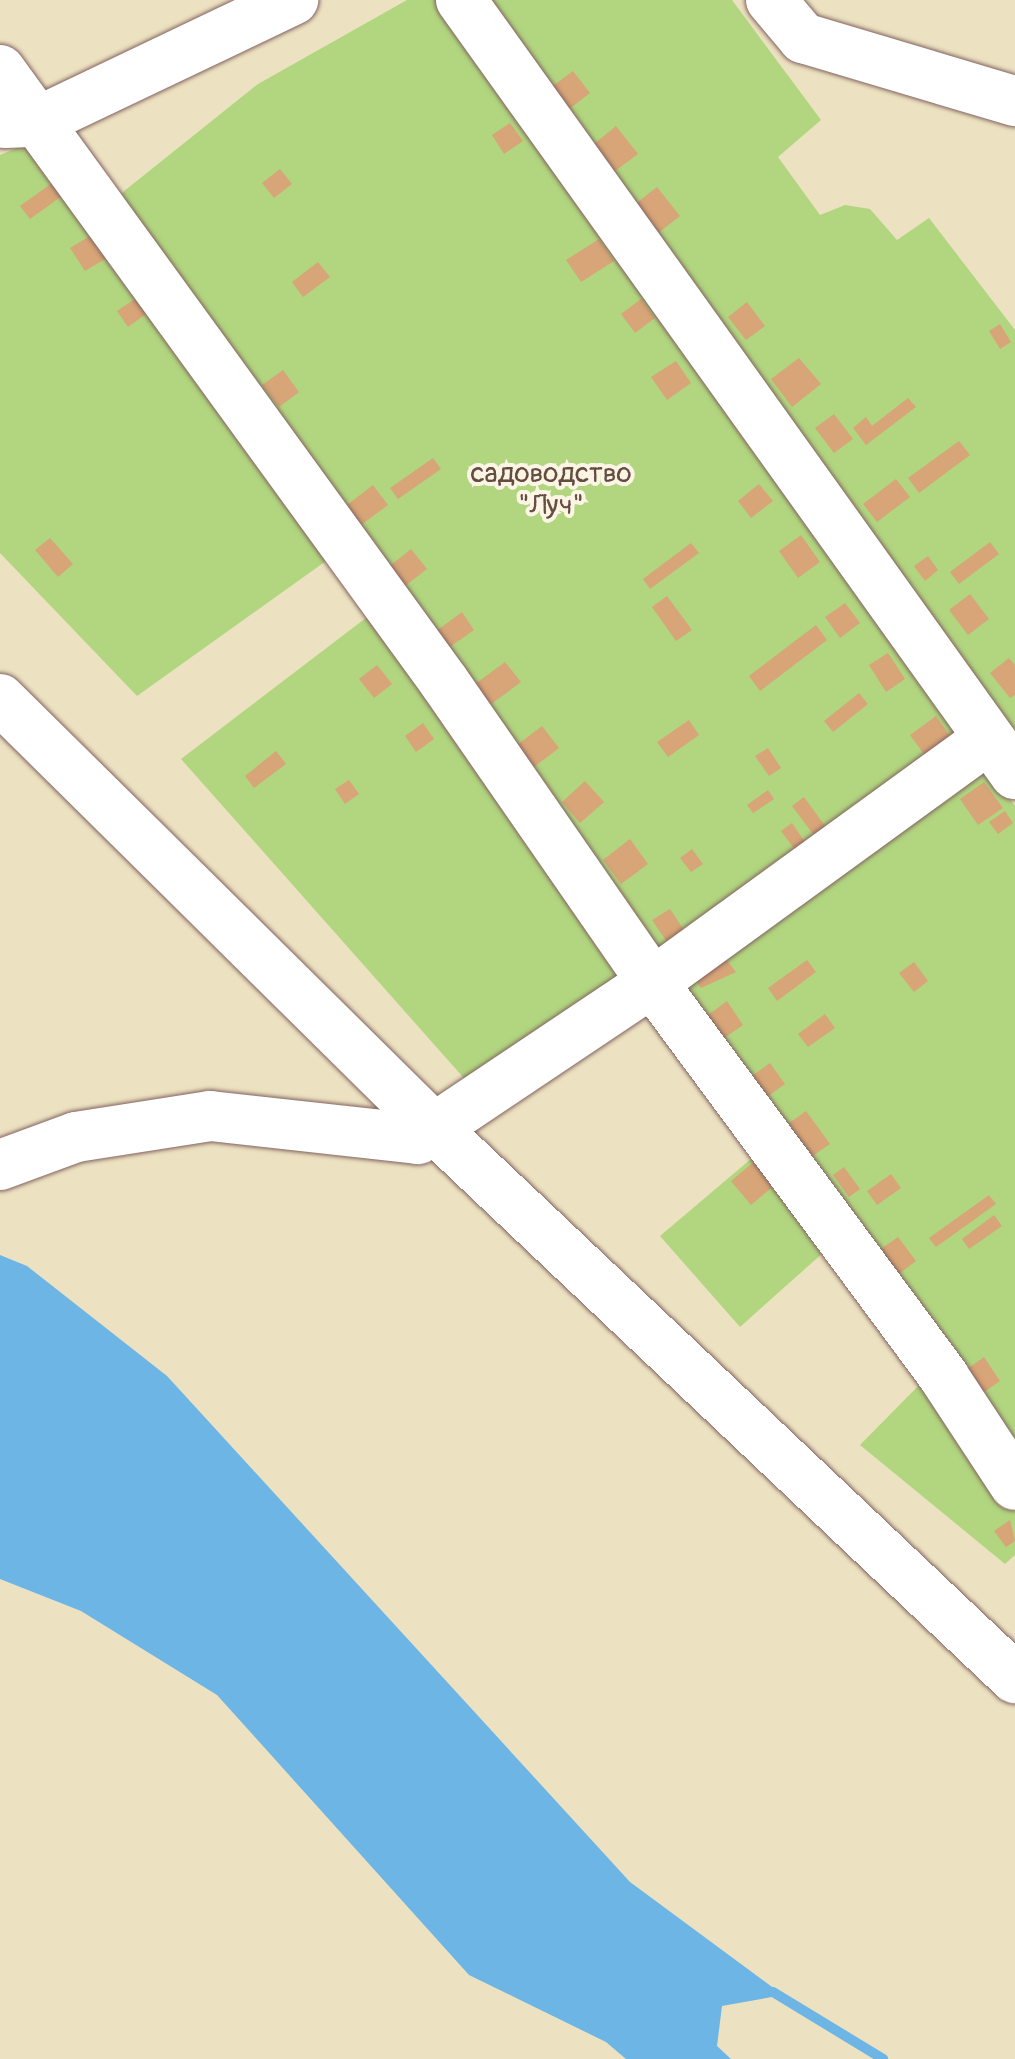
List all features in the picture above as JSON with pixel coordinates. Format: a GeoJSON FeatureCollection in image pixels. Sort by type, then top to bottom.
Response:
{"type":"FeatureCollection","features":[{"type":"Feature","properties":{"kind":"lane"},"geometry":{"type":"LineString","coordinates":[[18,122],[293,0]]}},
{"type":"Feature","properties":{"kind":"lane"},"geometry":{"type":"LineString","coordinates":[[0,1165],[76,1137],[210,1116],[418,1140],[652,982],[1002,756],[461,0]]}},
{"type":"Feature","properties":{"kind":"lane"},"geometry":{"type":"LineString","coordinates":[[770,0],[802,38],[1015,101]]}},
{"type":"Feature","properties":{"kind":"lane"},"geometry":{"type":"LineString","coordinates":[[0,70],[18,122],[445,683],[652,982],[944,1376],[1015,1485]]}},
{"type":"Feature","properties":{"kind":"lane"},"geometry":{"type":"LineString","coordinates":[[0,699],[435,1129],[1015,1678]]}},
{"type":"Feature","properties":{"kind":"green space","name":"садоводство \"Луч\""},"geometry":{"type":"Polygon","coordinates":[[[407,0],[439,0],[966,739],[657,958],[113,200],[258,84],[407,0]]]}},
{"type":"Feature","properties":{"kind":"green space"},"geometry":{"type":"Polygon","coordinates":[[[479,0],[732,0],[821,120],[778,157],[820,215],[845,205],[870,209],[897,240],[929,218],[1015,330],[1015,742],[479,0]]]}},
{"type":"Feature","properties":{"kind":"green space"},"geometry":{"type":"Polygon","coordinates":[[[37,140],[333,556],[137,696],[0,553],[0,155],[37,140]]]}},
{"type":"Feature","properties":{"kind":"green space"},"geometry":{"type":"Polygon","coordinates":[[[375,611],[631,968],[470,1085],[181,759],[375,611]]]}},
{"type":"Feature","properties":{"kind":"green space"},"geometry":{"type":"Polygon","coordinates":[[[985,764],[1015,806],[1015,1460],[677,984],[985,764]]]}},
{"type":"Feature","properties":{"kind":"green space"},"geometry":{"type":"Polygon","coordinates":[[[758,1153],[834,1243],[740,1327],[660,1236],[758,1153]]]}},
{"type":"Feature","properties":{"kind":"green space"},"geometry":{"type":"Polygon","coordinates":[[[929,1375],[1015,1499],[1015,1555],[1005,1564],[860,1445],[929,1375]]]}},
{"type":"Feature","properties":{"kind":"water"},"geometry":{"type":"Polygon","coordinates":[[[0,1255],[27,1266],[167,1376],[630,1882],[783,1995],[722,2006],[717,2046],[731,2059],[626,2059],[606,2042],[469,1975],[217,1695],[81,1611],[0,1579],[0,1255]]]}},
{"type":"Feature","properties":{"kind":"building"},"geometry":{"type":"Polygon","coordinates":[[[573,71],[590,93],[568,110],[550,88],[573,71]]]}},
{"type":"Feature","properties":{"kind":"building"},"geometry":{"type":"Polygon","coordinates":[[[510,123],[523,141],[504,154],[492,135],[510,123]]]}},
{"type":"Feature","properties":{"kind":"building"},"geometry":{"type":"Polygon","coordinates":[[[616,126],[638,154],[615,171],[594,144],[616,126]]]}},
{"type":"Feature","properties":{"kind":"building"},"geometry":{"type":"Polygon","coordinates":[[[280,169],[292,184],[274,198],[262,183],[280,169]]]}},
{"type":"Feature","properties":{"kind":"building"},"geometry":{"type":"Polygon","coordinates":[[[52,183],[62,196],[30,219],[20,206],[52,183]]]}},
{"type":"Feature","properties":{"kind":"building"},"geometry":{"type":"Polygon","coordinates":[[[657,187],[680,216],[657,234],[634,205],[657,187]]]}},
{"type":"Feature","properties":{"kind":"building"},"geometry":{"type":"Polygon","coordinates":[[[95,233],[110,256],[85,271],[70,248],[95,233]]]}},
{"type":"Feature","properties":{"kind":"building"},"geometry":{"type":"Polygon","coordinates":[[[599,239],[614,261],[581,282],[566,260],[599,239]]]}},
{"type":"Feature","properties":{"kind":"building"},"geometry":{"type":"Polygon","coordinates":[[[318,262],[330,277],[303,297],[292,282],[318,262]]]}},
{"type":"Feature","properties":{"kind":"building"},"geometry":{"type":"Polygon","coordinates":[[[135,299],[146,314],[128,327],[117,311],[135,299]]]}},
{"type":"Feature","properties":{"kind":"building"},"geometry":{"type":"Polygon","coordinates":[[[641,299],[655,318],[635,333],[621,314],[641,299]]]}},
{"type":"Feature","properties":{"kind":"building"},"geometry":{"type":"Polygon","coordinates":[[[747,302],[765,326],[746,340],[728,317],[747,302]]]}},
{"type":"Feature","properties":{"kind":"building"},"geometry":{"type":"Polygon","coordinates":[[[1000,324],[1011,342],[1000,349],[989,331],[1000,324]]]}},
{"type":"Feature","properties":{"kind":"building"},"geometry":{"type":"Polygon","coordinates":[[[799,358],[821,384],[792,407],[771,379],[799,358]]]}},
{"type":"Feature","properties":{"kind":"building"},"geometry":{"type":"Polygon","coordinates":[[[676,361],[691,383],[667,400],[651,377],[676,361]]]}},
{"type":"Feature","properties":{"kind":"building"},"geometry":{"type":"Polygon","coordinates":[[[283,370],[299,392],[279,407],[262,385],[283,370]]]}},
{"type":"Feature","properties":{"kind":"building"},"geometry":{"type":"Polygon","coordinates":[[[908,398],[916,407],[866,445],[853,428],[866,417],[872,426],[908,398]]]}},
{"type":"Feature","properties":{"kind":"building"},"geometry":{"type":"Polygon","coordinates":[[[834,414],[853,439],[834,453],[815,428],[834,414]]]}},
{"type":"Feature","properties":{"kind":"building"},"geometry":{"type":"Polygon","coordinates":[[[959,441],[970,455],[919,493],[908,478],[959,441]]]}},
{"type":"Feature","properties":{"kind":"building"},"geometry":{"type":"Polygon","coordinates":[[[433,458],[441,469],[398,499],[390,488],[433,458]]]}},
{"type":"Feature","properties":{"kind":"building"},"geometry":{"type":"Polygon","coordinates":[[[896,479],[910,497],[877,522],[863,504],[896,479]]]}},
{"type":"Feature","properties":{"kind":"building"},"geometry":{"type":"Polygon","coordinates":[[[759,484],[773,501],[751,518],[738,501],[759,484]]]}},
{"type":"Feature","properties":{"kind":"building"},"geometry":{"type":"Polygon","coordinates":[[[373,485],[388,505],[361,525],[347,505],[373,485]]]}},
{"type":"Feature","properties":{"kind":"building"},"geometry":{"type":"Polygon","coordinates":[[[801,535],[820,562],[798,578],[779,551],[801,535]]]}},
{"type":"Feature","properties":{"kind":"building"},"geometry":{"type":"Polygon","coordinates":[[[50,538],[73,564],[58,577],[35,550],[50,538]]]}},
{"type":"Feature","properties":{"kind":"building"},"geometry":{"type":"Polygon","coordinates":[[[990,542],[999,554],[959,584],[950,572],[990,542]]]}},
{"type":"Feature","properties":{"kind":"building"},"geometry":{"type":"Polygon","coordinates":[[[691,543],[699,553],[650,589],[643,579],[691,543]]]}},
{"type":"Feature","properties":{"kind":"building"},"geometry":{"type":"Polygon","coordinates":[[[411,549],[427,569],[401,589],[386,569],[411,549]]]}},
{"type":"Feature","properties":{"kind":"building"},"geometry":{"type":"Polygon","coordinates":[[[928,556],[938,570],[925,581],[914,566],[928,556]]]}},
{"type":"Feature","properties":{"kind":"building"},"geometry":{"type":"Polygon","coordinates":[[[970,594],[989,619],[968,635],[949,610],[970,594]]]}},
{"type":"Feature","properties":{"kind":"building"},"geometry":{"type":"Polygon","coordinates":[[[667,596],[692,630],[676,641],[652,607],[667,596]]]}},
{"type":"Feature","properties":{"kind":"building"},"geometry":{"type":"Polygon","coordinates":[[[845,603],[860,623],[840,638],[825,617],[845,603]]]}},
{"type":"Feature","properties":{"kind":"building"},"geometry":{"type":"Polygon","coordinates":[[[462,612],[474,630],[447,649],[435,632],[462,612]]]}},
{"type":"Feature","properties":{"kind":"building"},"geometry":{"type":"Polygon","coordinates":[[[816,625],[827,640],[760,691],[749,676],[816,625]]]}},
{"type":"Feature","properties":{"kind":"building"},"geometry":{"type":"Polygon","coordinates":[[[888,653],[905,679],[886,692],[869,665],[888,653]]]}},
{"type":"Feature","properties":{"kind":"building"},"geometry":{"type":"Polygon","coordinates":[[[1009,658],[1015,665],[1015,695],[1010,698],[990,673],[1009,658]]]}},
{"type":"Feature","properties":{"kind":"building"},"geometry":{"type":"Polygon","coordinates":[[[505,662],[521,682],[486,708],[471,687],[505,662]]]}},
{"type":"Feature","properties":{"kind":"building"},"geometry":{"type":"Polygon","coordinates":[[[377,665],[392,684],[374,698],[359,679],[377,665]]]}},
{"type":"Feature","properties":{"kind":"building"},"geometry":{"type":"Polygon","coordinates":[[[859,693],[868,704],[833,732],[824,721],[859,693]]]}},
{"type":"Feature","properties":{"kind":"building"},"geometry":{"type":"Polygon","coordinates":[[[936,716],[952,739],[926,757],[910,735],[936,716]]]}},
{"type":"Feature","properties":{"kind":"building"},"geometry":{"type":"Polygon","coordinates":[[[689,720],[699,735],[668,757],[657,742],[689,720]]]}},
{"type":"Feature","properties":{"kind":"building"},"geometry":{"type":"Polygon","coordinates":[[[423,723],[434,739],[416,752],[405,736],[423,723]]]}},
{"type":"Feature","properties":{"kind":"building"},"geometry":{"type":"Polygon","coordinates":[[[542,726],[559,748],[534,767],[517,745],[542,726]]]}},
{"type":"Feature","properties":{"kind":"building"},"geometry":{"type":"Polygon","coordinates":[[[768,748],[781,768],[769,776],[755,756],[768,748]]]}},
{"type":"Feature","properties":{"kind":"building"},"geometry":{"type":"Polygon","coordinates":[[[276,751],[286,764],[254,788],[245,776],[276,751]]]}},
{"type":"Feature","properties":{"kind":"building"},"geometry":{"type":"Polygon","coordinates":[[[349,780],[359,794],[345,804],[335,789],[349,780]]]}},
{"type":"Feature","properties":{"kind":"building"},"geometry":{"type":"Polygon","coordinates":[[[585,781],[604,802],[580,823],[562,802],[585,781]]]}},
{"type":"Feature","properties":{"kind":"building"},"geometry":{"type":"Polygon","coordinates":[[[984,782],[1003,808],[978,825],[960,799],[984,782]]]}},
{"type":"Feature","properties":{"kind":"building"},"geometry":{"type":"Polygon","coordinates":[[[768,790],[774,799],[753,813],[747,805],[768,790]]]}},
{"type":"Feature","properties":{"kind":"building"},"geometry":{"type":"Polygon","coordinates":[[[804,797],[828,830],[816,838],[792,806],[804,797]]]}},
{"type":"Feature","properties":{"kind":"building"},"geometry":{"type":"Polygon","coordinates":[[[1005,811],[1013,823],[998,834],[989,822],[1005,811]]]}},
{"type":"Feature","properties":{"kind":"building"},"geometry":{"type":"Polygon","coordinates":[[[792,823],[805,842],[795,850],[781,831],[792,823]]]}},
{"type":"Feature","properties":{"kind":"building"},"geometry":{"type":"Polygon","coordinates":[[[630,839],[648,864],[621,884],[603,860],[630,839]]]}},
{"type":"Feature","properties":{"kind":"building"},"geometry":{"type":"Polygon","coordinates":[[[692,849],[703,864],[691,872],[680,858],[692,849]]]}},
{"type":"Feature","properties":{"kind":"building"},"geometry":{"type":"Polygon","coordinates":[[[670,909],[686,933],[669,945],[652,920],[670,909]]]}},
{"type":"Feature","properties":{"kind":"building"},"geometry":{"type":"Polygon","coordinates":[[[722,954],[736,972],[701,988],[692,976],[722,954]]]}},
{"type":"Feature","properties":{"kind":"building"},"geometry":{"type":"Polygon","coordinates":[[[807,960],[816,972],[777,1001],[768,988],[807,960]]]}},
{"type":"Feature","properties":{"kind":"building"},"geometry":{"type":"Polygon","coordinates":[[[914,962],[928,981],[914,992],[899,973],[914,962]]]}},
{"type":"Feature","properties":{"kind":"building"},"geometry":{"type":"Polygon","coordinates":[[[727,1001],[743,1025],[724,1038],[708,1015],[727,1001]]]}},
{"type":"Feature","properties":{"kind":"building"},"geometry":{"type":"Polygon","coordinates":[[[825,1014],[835,1028],[808,1047],[798,1034],[825,1014]]]}},
{"type":"Feature","properties":{"kind":"building"},"geometry":{"type":"Polygon","coordinates":[[[770,1063],[785,1084],[767,1097],[752,1076],[770,1063]]]}},
{"type":"Feature","properties":{"kind":"building"},"geometry":{"type":"Polygon","coordinates":[[[806,1111],[830,1144],[811,1157],[788,1124],[806,1111]]]}},
{"type":"Feature","properties":{"kind":"building"},"geometry":{"type":"Polygon","coordinates":[[[755,1161],[775,1185],[751,1205],[731,1181],[755,1161]]]}},
{"type":"Feature","properties":{"kind":"building"},"geometry":{"type":"Polygon","coordinates":[[[844,1167],[860,1189],[849,1197],[833,1175],[844,1167]]]}},
{"type":"Feature","properties":{"kind":"building"},"geometry":{"type":"Polygon","coordinates":[[[891,1174],[901,1188],[877,1205],[867,1191],[891,1174]]]}},
{"type":"Feature","properties":{"kind":"building"},"geometry":{"type":"Polygon","coordinates":[[[989,1195],[996,1204],[936,1247],[929,1238],[989,1195]]]}},
{"type":"Feature","properties":{"kind":"building"},"geometry":{"type":"Polygon","coordinates":[[[994,1215],[1002,1226],[969,1249],[962,1239],[994,1215]]]}},
{"type":"Feature","properties":{"kind":"building"},"geometry":{"type":"Polygon","coordinates":[[[898,1237],[916,1261],[896,1276],[878,1251],[898,1237]]]}},
{"type":"Feature","properties":{"kind":"building"},"geometry":{"type":"Polygon","coordinates":[[[984,1357],[1000,1381],[980,1395],[963,1372],[984,1357]]]}},
{"type":"Feature","properties":{"kind":"building"},"geometry":{"type":"Polygon","coordinates":[[[1010,1520],[1015,1541],[1006,1547],[994,1531],[1010,1520]]]}},
{"type":"Feature","properties":{"kind":"waterway"},"geometry":{"type":"LineString","coordinates":[[773,1992],[883,2059]]}}]}
